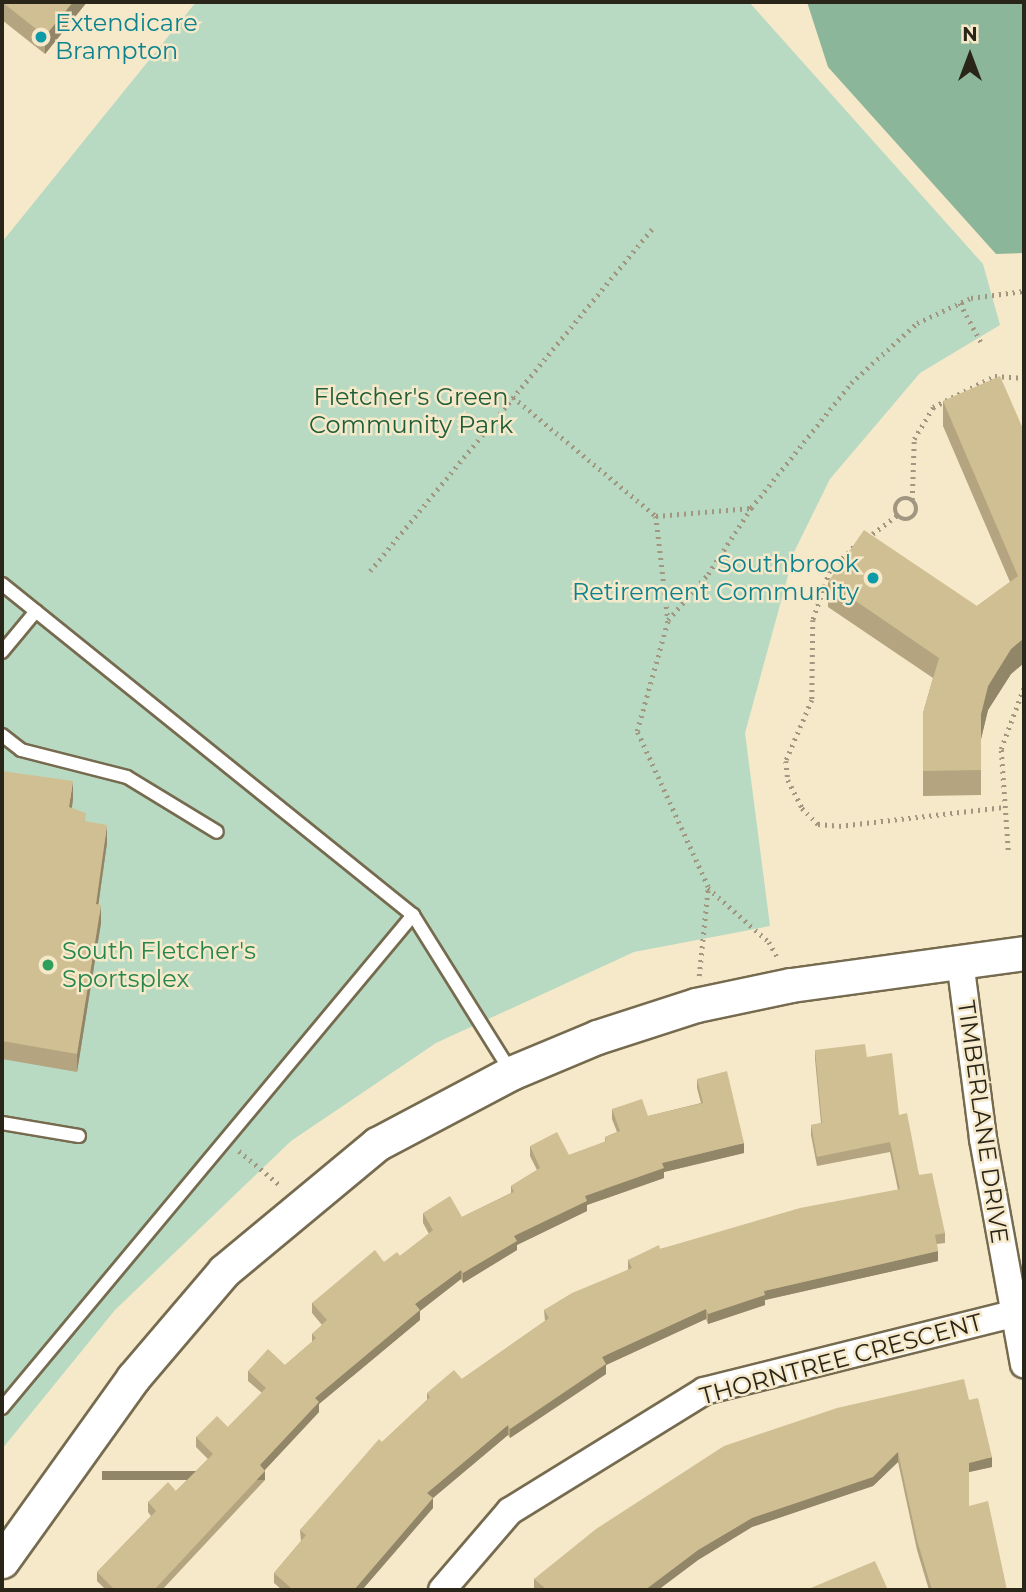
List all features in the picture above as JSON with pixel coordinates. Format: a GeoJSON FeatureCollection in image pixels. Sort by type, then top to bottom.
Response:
{"type":"FeatureCollection","features":[{"type":"Feature","properties":{"kind":"street"},"geometry":{"type":"LineString","coordinates":[[2,1561],[133,1378],[224,1271],[377,1144],[511,1073],[597,1037],[696,1004],[791,985],[1024,953]]}},
{"type":"Feature","properties":{"kind":"street","name":"TIMBERLANE DRIVE"},"geometry":{"type":"LineString","coordinates":[[960,961],[983,1139],[1024,1364]]}},
{"type":"Feature","properties":{"kind":"street","name":"THORNTREE CRESCENT"},"geometry":{"type":"LineString","coordinates":[[442,1590],[510,1511],[704,1391],[1013,1314]]}},
{"type":"Feature","properties":{"kind":"lane"},"geometry":{"type":"LineString","coordinates":[[2,584],[413,915],[511,1073]]}},
{"type":"Feature","properties":{"kind":"lane"},"geometry":{"type":"LineString","coordinates":[[2,652],[36,611]]}},
{"type":"Feature","properties":{"kind":"lane"},"geometry":{"type":"LineString","coordinates":[[2,735],[21,750],[127,777],[217,832]]}},
{"type":"Feature","properties":{"kind":"lane"},"geometry":{"type":"LineString","coordinates":[[2,1408],[413,915]]}},
{"type":"Feature","properties":{"kind":"lane"},"geometry":{"type":"LineString","coordinates":[[2,1123],[79,1136]]}},
{"type":"Feature","properties":{"kind":"path"},"geometry":{"type":"LineString","coordinates":[[370,571],[652,229]]}},
{"type":"Feature","properties":{"kind":"path"},"geometry":{"type":"LineString","coordinates":[[668,620],[708,574],[751,508],[851,383],[917,323],[960,303],[1024,292]]}},
{"type":"Feature","properties":{"kind":"path"},"geometry":{"type":"LineString","coordinates":[[960,303],[981,342]]}},
{"type":"Feature","properties":{"kind":"path"},"geometry":{"type":"LineString","coordinates":[[1002,807],[828,826],[808,817],[788,780],[786,761],[812,700],[813,620],[818,595],[848,552],[897,515],[912,518],[917,509],[912,500],[914,439],[933,407],[995,376],[1024,378]]}},
{"type":"Feature","properties":{"kind":"path"},"geometry":{"type":"LineString","coordinates":[[513,397],[656,516],[668,620],[637,731],[708,887],[769,942],[791,985]]}},
{"type":"Feature","properties":{"kind":"path"},"geometry":{"type":"LineString","coordinates":[[897,515],[897,503],[912,500]]}},
{"type":"Feature","properties":{"kind":"path"},"geometry":{"type":"LineString","coordinates":[[656,516],[751,508]]}},
{"type":"Feature","properties":{"kind":"path"},"geometry":{"type":"LineString","coordinates":[[1008,850],[1002,807],[1001,749],[1024,687]]}},
{"type":"Feature","properties":{"kind":"path"},"geometry":{"type":"LineString","coordinates":[[696,1004],[708,887]]}},
{"type":"Feature","properties":{"kind":"path"},"geometry":{"type":"LineString","coordinates":[[225,1140],[302,1204]]}},
{"type":"Feature","properties":{"kind":"green space","name":"Fletcher's Green Community Park"},"geometry":{"type":"Polygon","coordinates":[[[196,2],[749,2],[983,264],[1000,325],[920,373],[830,479],[795,550],[745,733],[770,926],[634,952],[436,1043],[291,1141],[115,1310],[2,1449],[2,242],[196,2]]]}},
{"type":"Feature","properties":{"kind":"green space"},"geometry":{"type":"Polygon","coordinates":[[[807,2],[1024,2],[1024,253],[996,254],[828,67],[807,2]]]}},
{"type":"Feature","properties":{"kind":"building"},"geometry":{"type":"Polygon","coordinates":[[[2,2],[73,2],[45,36],[2,2]]]}},
{"type":"Feature","properties":{"kind":"building","name":"Southbrook Retirement Community"},"geometry":{"type":"Polygon","coordinates":[[[1000,376],[1024,431],[1024,638],[1011,649],[988,686],[981,714],[981,770],[923,771],[923,713],[939,658],[828,582],[864,530],[977,606],[1018,576],[943,401],[1000,376]]]}},
{"type":"Feature","properties":{"kind":"building","name":"South Fletcher's Sportsplex"},"geometry":{"type":"Polygon","coordinates":[[[2,771],[73,781],[69,807],[86,813],[85,821],[107,825],[96,904],[101,905],[77,1054],[2,1041],[2,771]]]}},
{"type":"Feature","properties":{"kind":"building"},"geometry":{"type":"Polygon","coordinates":[[[865,1044],[867,1057],[892,1053],[899,1115],[907,1113],[919,1175],[932,1173],[945,1233],[935,1235],[938,1251],[764,1291],[765,1295],[708,1314],[706,1309],[602,1357],[606,1364],[510,1429],[508,1425],[427,1493],[433,1498],[354,1590],[293,1590],[274,1573],[306,1535],[300,1530],[379,1439],[382,1442],[430,1397],[427,1393],[454,1370],[462,1379],[549,1318],[544,1310],[572,1293],[632,1268],[628,1260],[659,1245],[660,1249],[800,1208],[900,1189],[890,1142],[817,1157],[811,1125],[822,1123],[815,1050],[865,1044]]]}},
{"type":"Feature","properties":{"kind":"building"},"geometry":{"type":"Polygon","coordinates":[[[727,1071],[744,1143],[662,1163],[664,1168],[585,1196],[587,1201],[514,1236],[517,1241],[463,1273],[461,1270],[415,1304],[420,1310],[315,1398],[319,1402],[260,1465],[265,1471],[154,1590],[112,1590],[97,1572],[156,1511],[148,1502],[168,1482],[176,1491],[213,1454],[196,1437],[217,1416],[228,1427],[266,1388],[248,1371],[268,1349],[285,1365],[316,1338],[312,1334],[327,1320],[312,1303],[375,1250],[384,1262],[397,1252],[400,1256],[433,1230],[423,1213],[450,1196],[462,1217],[514,1192],[511,1186],[540,1168],[530,1146],[557,1132],[569,1155],[606,1141],[605,1137],[620,1131],[612,1109],[642,1099],[648,1116],[703,1103],[697,1079],[727,1071]]]}},
{"type":"Feature","properties":{"kind":"building"},"geometry":{"type":"Polygon","coordinates":[[[964,1379],[969,1400],[978,1398],[992,1457],[969,1463],[969,1506],[988,1501],[1007,1590],[932,1590],[917,1540],[898,1452],[873,1477],[752,1518],[698,1550],[645,1590],[547,1590],[534,1579],[596,1529],[724,1446],[837,1408],[964,1379]]]}},
{"type":"Feature","properties":{"kind":"building"},"geometry":{"type":"Polygon","coordinates":[[[875,1561],[888,1590],[806,1590],[875,1561]]]}},
{"type":"Feature","properties":{"kind":"place","name":"Extendicare Brampton"},"geometry":{"type":"Point","coordinates":[41,37]}},
{"type":"Feature","properties":{"kind":"place","name":"Southbrook Retirement Community"},"geometry":{"type":"Point","coordinates":[873,578]}},
{"type":"Feature","properties":{"kind":"place","name":"South Fletcher's Sportsplex"},"geometry":{"type":"Point","coordinates":[48,965]}}]}
